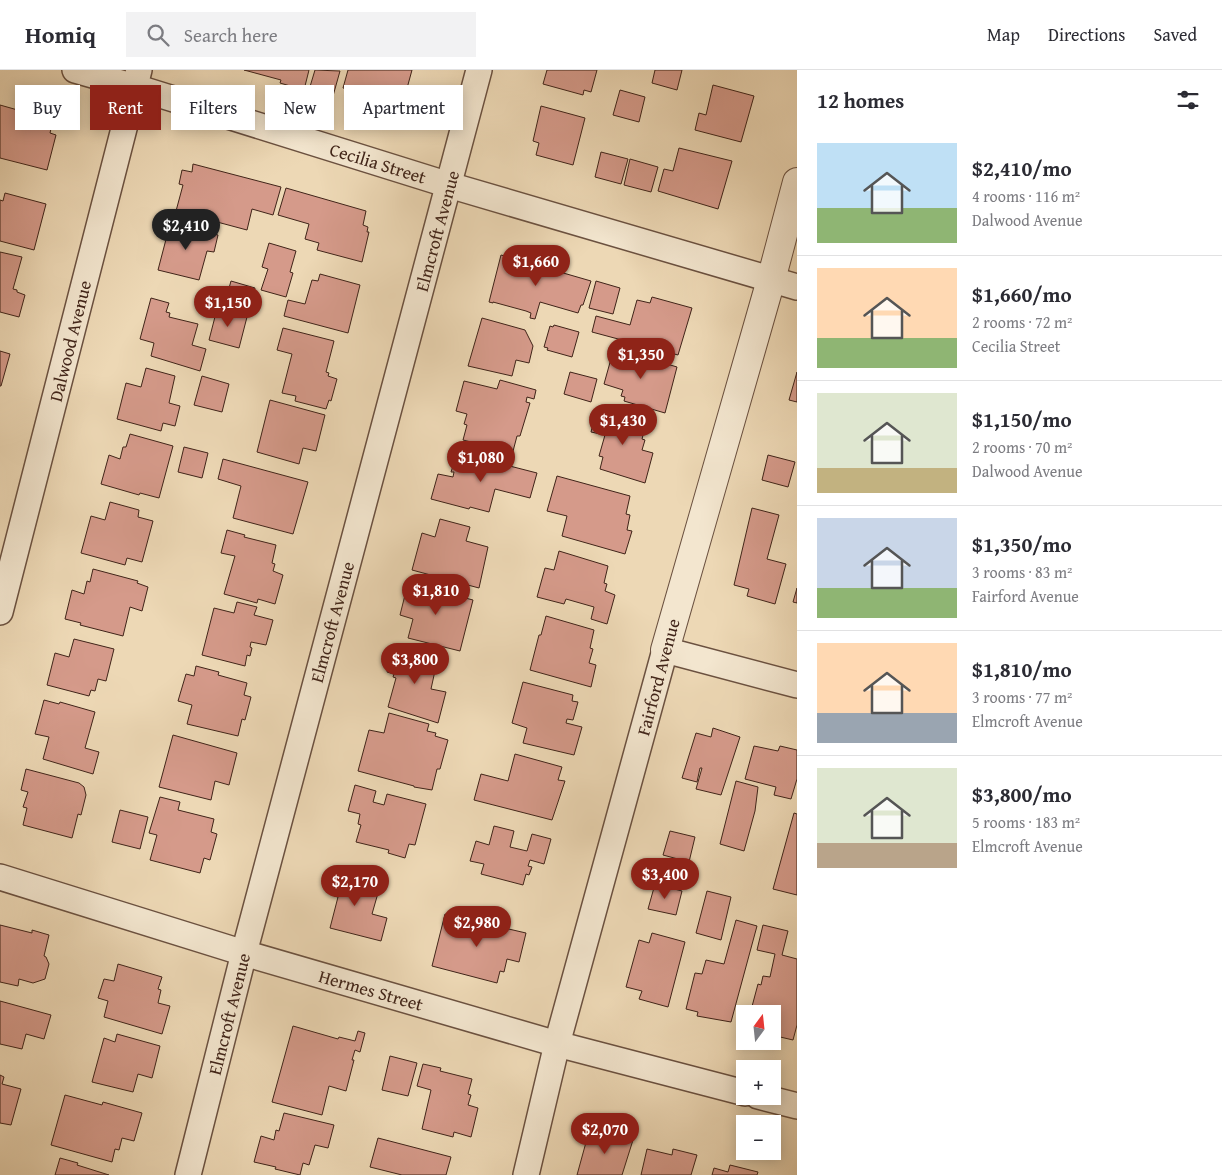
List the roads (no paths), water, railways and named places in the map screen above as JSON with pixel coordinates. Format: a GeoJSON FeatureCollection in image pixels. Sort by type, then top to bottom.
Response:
{"type":"FeatureCollection","features":[{"type":"Feature","properties":{"kind":"street","name":"Cecilia Street"},"geometry":{"type":"LineString","coordinates":[[75,70],[137,78],[449,184],[797,287]]}},
{"type":"Feature","properties":{"kind":"street","name":"Elmcroft Avenue"},"geometry":{"type":"LineString","coordinates":[[188,1175],[244,954],[480,70]]}},
{"type":"Feature","properties":{"kind":"street","name":"Dalwood Avenue"},"geometry":{"type":"LineString","coordinates":[[0,612],[137,78]]}},
{"type":"Feature","properties":{"kind":"street","name":"Fairford Avenue"},"geometry":{"type":"LineString","coordinates":[[526,1175],[557,1044],[665,650],[771,280],[797,182]]}},
{"type":"Feature","properties":{"kind":"street"},"geometry":{"type":"LineString","coordinates":[[665,650],[797,685]]}},
{"type":"Feature","properties":{"kind":"street","name":"Hermes Street"},"geometry":{"type":"LineString","coordinates":[[0,877],[244,954],[557,1044],[736,1091]]}},
{"type":"Feature","properties":{"kind":"street"},"geometry":{"type":"LineString","coordinates":[[781,1102],[797,1106]]}}]}
